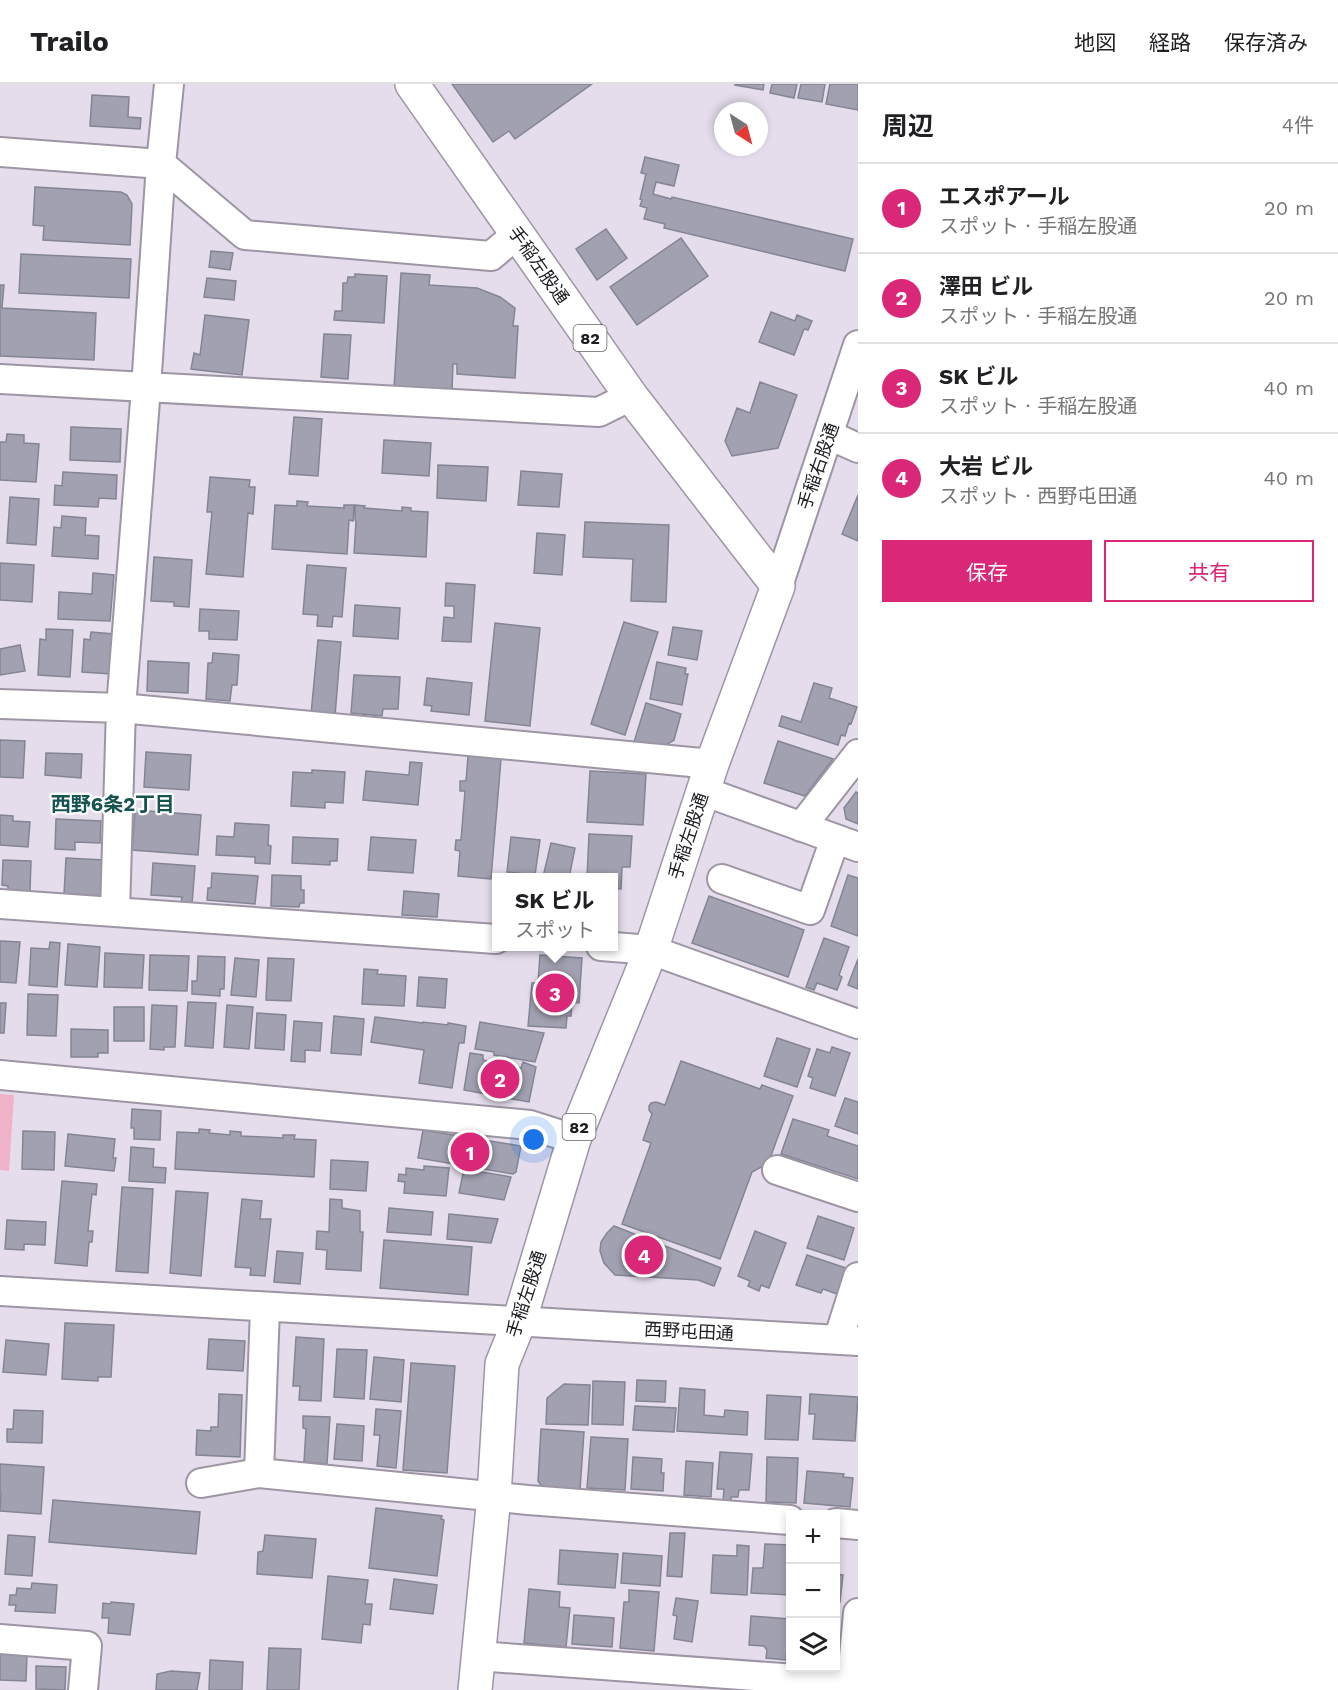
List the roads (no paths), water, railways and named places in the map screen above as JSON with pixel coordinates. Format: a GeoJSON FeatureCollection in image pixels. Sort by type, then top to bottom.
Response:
{"type":"FeatureCollection","features":[{"type":"Feature","properties":{"kind":"main road","name":"手稲左股通"},"geometry":{"type":"LineString","coordinates":[[412,84],[632,396],[778,586],[707,778],[651,950],[574,1139],[519,1322],[502,1364],[494,1496],[474,1690]]}},
{"type":"Feature","properties":{"kind":"street"},"geometry":{"type":"LineString","coordinates":[[115,912],[121,708],[161,164],[169,84]]}},
{"type":"Feature","properties":{"kind":"street"},"geometry":{"type":"LineString","coordinates":[[0,152],[161,164],[245,236],[490,256],[517,234]]}},
{"type":"Feature","properties":{"kind":"street","name":"手稲右股通"},"geometry":{"type":"LineString","coordinates":[[778,586],[858,345]]}},
{"type":"Feature","properties":{"kind":"street"},"geometry":{"type":"LineString","coordinates":[[0,379],[599,412],[632,396]]}},
{"type":"Feature","properties":{"kind":"street"},"geometry":{"type":"LineString","coordinates":[[829,435],[858,448]]}},
{"type":"Feature","properties":{"kind":"street"},"geometry":{"type":"LineString","coordinates":[[0,704],[121,708],[707,778],[801,827],[847,843],[810,910],[722,879]]}},
{"type":"Feature","properties":{"kind":"street"},"geometry":{"type":"LineString","coordinates":[[801,827],[858,754]]}},
{"type":"Feature","properties":{"kind":"street"},"geometry":{"type":"LineString","coordinates":[[0,904],[492,939]]}},
{"type":"Feature","properties":{"kind":"street"},"geometry":{"type":"LineString","coordinates":[[618,947],[651,950],[858,1024]]}},
{"type":"Feature","properties":{"kind":"street"},"geometry":{"type":"LineString","coordinates":[[0,1075],[530,1125],[574,1139]]}},
{"type":"Feature","properties":{"kind":"street"},"geometry":{"type":"LineString","coordinates":[[777,1170],[858,1197]]}},
{"type":"Feature","properties":{"kind":"street"},"geometry":{"type":"LineString","coordinates":[[848,1340],[858,1277]]}},
{"type":"Feature","properties":{"kind":"street","name":"西野屯田通"},"geometry":{"type":"LineString","coordinates":[[0,1291],[848,1340]]}},
{"type":"Feature","properties":{"kind":"street"},"geometry":{"type":"LineString","coordinates":[[259,1473],[265,1308]]}},
{"type":"Feature","properties":{"kind":"street"},"geometry":{"type":"LineString","coordinates":[[201,1484],[259,1473],[528,1500],[786,1520]]}},
{"type":"Feature","properties":{"kind":"street"},"geometry":{"type":"LineString","coordinates":[[840,1523],[858,1525]]}},
{"type":"Feature","properties":{"kind":"street"},"geometry":{"type":"LineString","coordinates":[[477,1656],[851,1686],[858,1614]]}},
{"type":"Feature","properties":{"kind":"street"},"geometry":{"type":"LineString","coordinates":[[0,1639],[87,1646],[83,1690]]}},
{"type":"Feature","properties":{"kind":"place","name":"SK ビル"},"geometry":{"type":"Point","coordinates":[555,993]}},
{"type":"Feature","properties":{"kind":"place","name":"澤田 ビル"},"geometry":{"type":"Point","coordinates":[500,1079]}},
{"type":"Feature","properties":{"kind":"place","name":"エスポアール"},"geometry":{"type":"Point","coordinates":[470,1152]}},
{"type":"Feature","properties":{"kind":"place","name":"大岩 ビル"},"geometry":{"type":"Point","coordinates":[644,1255]}},
{"type":"Feature","properties":{"kind":"district","name":"西野6条2丁目"},"geometry":{"type":"Point","coordinates":[113,804]}}]}
